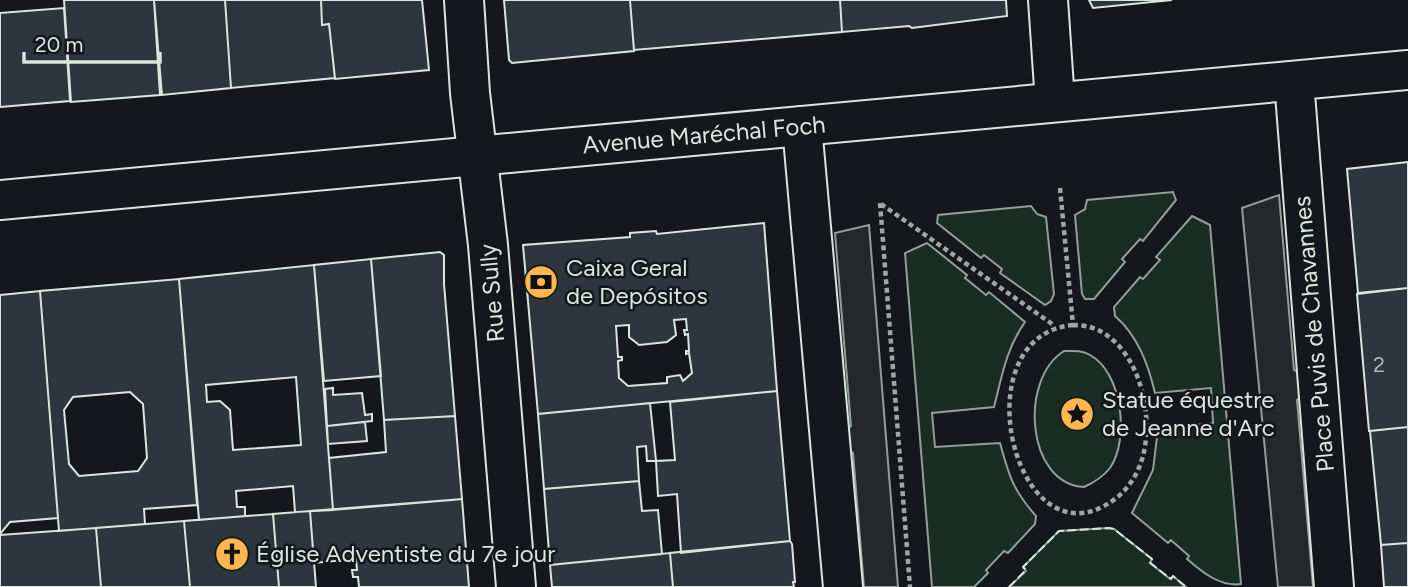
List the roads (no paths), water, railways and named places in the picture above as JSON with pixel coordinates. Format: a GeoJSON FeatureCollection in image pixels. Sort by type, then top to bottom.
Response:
{"type":"FeatureCollection","features":[{"type":"Feature","properties":{"kind":"street","name":"Rue Sully"},"geometry":{"type":"LineString","coordinates":[[464,0],[470,93],[489,255],[516,587]]}},
{"type":"Feature","properties":{"kind":"street"},"geometry":{"type":"LineString","coordinates":[[1048,0],[1055,102]]}},
{"type":"Feature","properties":{"kind":"street","name":"Avenue Maréchal Foch"},"geometry":{"type":"LineString","coordinates":[[0,200],[1408,70]]}},
{"type":"Feature","properties":{"kind":"street","name":"Place Puvis de Chavannes"},"geometry":{"type":"LineString","coordinates":[[1294,81],[1335,587]]}},
{"type":"Feature","properties":{"kind":"street"},"geometry":{"type":"LineString","coordinates":[[802,126],[843,587]]}},
{"type":"Feature","properties":{"kind":"place","name":"Caixa Geral de Depósitos"},"geometry":{"type":"Point","coordinates":[541,282]}},
{"type":"Feature","properties":{"kind":"place","name":"Statue équestre de Jeanne d'Arc"},"geometry":{"type":"Point","coordinates":[1077,414]}},
{"type":"Feature","properties":{"kind":"place","name":"Église Adventiste du 7e jour"},"geometry":{"type":"Point","coordinates":[232,554]}}]}
